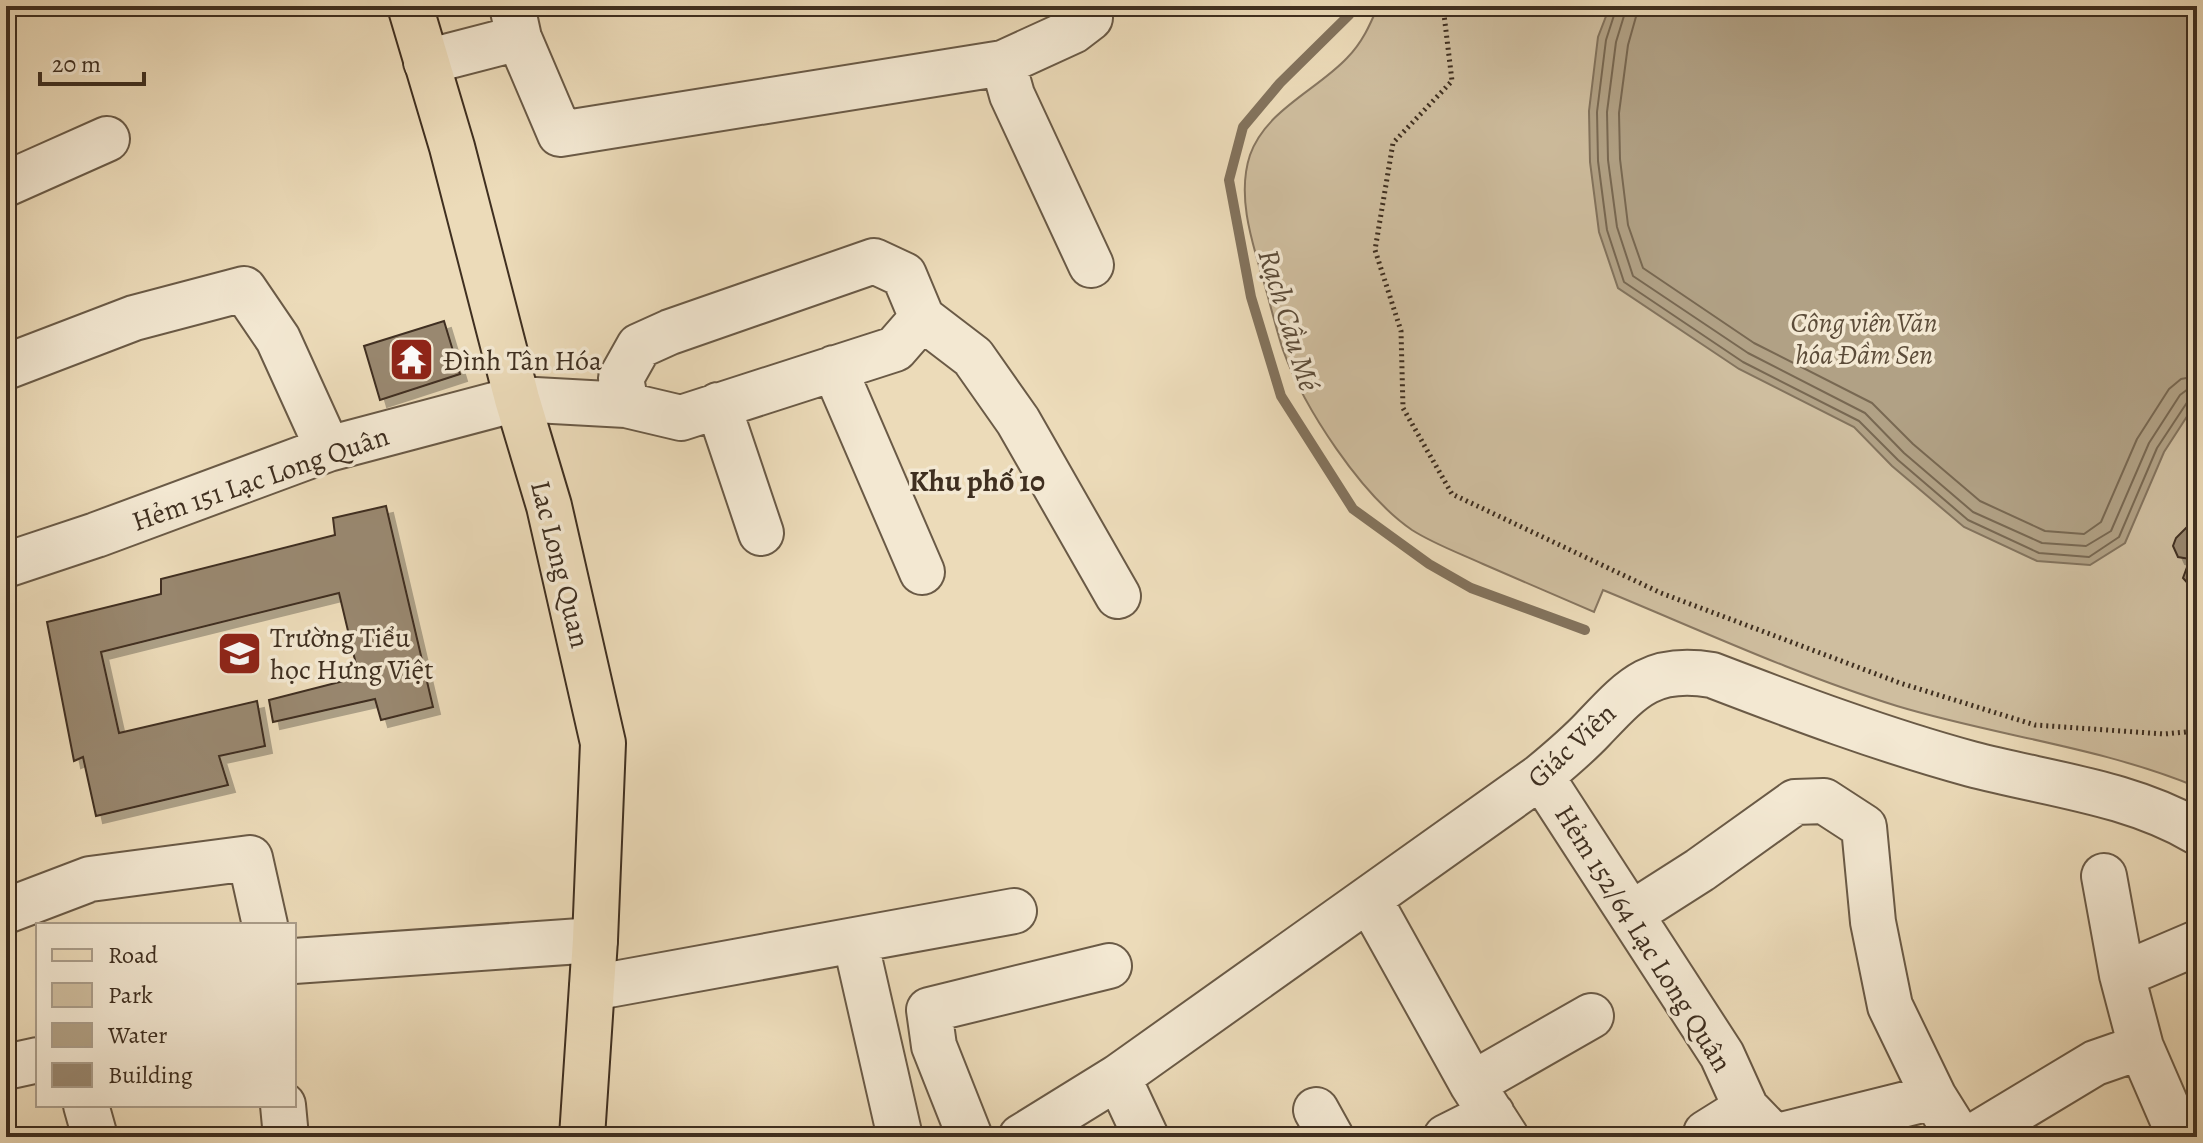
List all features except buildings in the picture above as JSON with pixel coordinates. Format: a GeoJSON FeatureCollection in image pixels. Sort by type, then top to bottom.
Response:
{"type":"FeatureCollection","features":[{"type":"Feature","properties":{"kind":"main road","name":"Lac Long Quan"},"geometry":{"type":"LineString","coordinates":[[410,6],[452,147],[517,399],[549,506],[603,743],[595,940],[582,1137]]}},
{"type":"Feature","properties":{"kind":"street"},"geometry":{"type":"LineString","coordinates":[[426,62],[516,22],[560,134],[1003,63],[1073,31],[1090,18],[1088,6]]}},
{"type":"Feature","properties":{"kind":"street"},"geometry":{"type":"LineString","coordinates":[[1003,63],[1012,95],[1091,265]]}},
{"type":"Feature","properties":{"kind":"street"},"geometry":{"type":"LineString","coordinates":[[6,184],[107,139]]}},
{"type":"Feature","properties":{"kind":"street"},"geometry":{"type":"LineString","coordinates":[[626,405],[621,378],[639,346],[670,332],[874,261],[904,275],[922,318],[973,357],[1018,421],[1118,596]]}},
{"type":"Feature","properties":{"kind":"street"},"geometry":{"type":"LineString","coordinates":[[6,367],[134,318],[244,289],[278,339],[328,449]]}},
{"type":"Feature","properties":{"kind":"street","name":"Hẻm 151 Lạc Long Quân"},"geometry":{"type":"LineString","coordinates":[[6,565],[328,449],[517,399],[626,405],[681,418],[895,349],[922,318]]}},
{"type":"Feature","properties":{"kind":"street"},"geometry":{"type":"LineString","coordinates":[[834,368],[922,572]]}},
{"type":"Feature","properties":{"kind":"street"},"geometry":{"type":"LineString","coordinates":[[718,405],[761,533]]}},
{"type":"Feature","properties":{"kind":"street","name":"Giác Viên"},"geometry":{"type":"LineString","coordinates":[[1021,1137],[1118,1077],[1541,776],[1566,756],[1630,691],[1660,676],[1694,672],[1712,675],[1892,741],[2149,808],[2197,832]]}},
{"type":"Feature","properties":{"kind":"street","name":"Hẻm 152/64 Lạc Long Quân"},"geometry":{"type":"LineString","coordinates":[[1541,776],[1722,1055],[1760,1122]]}},
{"type":"Feature","properties":{"kind":"street"},"geometry":{"type":"LineString","coordinates":[[1631,914],[1700,870],[1795,802],[1824,801],[1864,827],[1873,922],[1890,1006],[1934,1097],[1959,1137]]}},
{"type":"Feature","properties":{"kind":"street"},"geometry":{"type":"LineString","coordinates":[[25,913],[90,879],[250,858],[265,923]]}},
{"type":"Feature","properties":{"kind":"street"},"geometry":{"type":"LineString","coordinates":[[2104,876],[2122,975],[2141,1047],[2180,1137]]}},
{"type":"Feature","properties":{"kind":"street"},"geometry":{"type":"LineString","coordinates":[[1369,899],[1490,1112]]}},
{"type":"Feature","properties":{"kind":"street"},"geometry":{"type":"LineString","coordinates":[[592,988],[1014,911]]}},
{"type":"Feature","properties":{"kind":"street"},"geometry":{"type":"LineString","coordinates":[[296,961],[595,940]]}},
{"type":"Feature","properties":{"kind":"street"},"geometry":{"type":"LineString","coordinates":[[855,940],[900,1137]]}},
{"type":"Feature","properties":{"kind":"street"},"geometry":{"type":"LineString","coordinates":[[2122,975],[2197,943]]}},
{"type":"Feature","properties":{"kind":"street"},"geometry":{"type":"LineString","coordinates":[[970,1137],[934,1046],[929,1010],[1109,966]]}},
{"type":"Feature","properties":{"kind":"street"},"geometry":{"type":"LineString","coordinates":[[1446,1137],[1490,1112],[1591,1016]]}},
{"type":"Feature","properties":{"kind":"street"},"geometry":{"type":"LineString","coordinates":[[1972,1137],[2095,1063],[2141,1047]]}},
{"type":"Feature","properties":{"kind":"street"},"geometry":{"type":"LineString","coordinates":[[6,1067],[36,1060]]}},
{"type":"Feature","properties":{"kind":"street"},"geometry":{"type":"LineString","coordinates":[[1118,1077],[1146,1137]]}},
{"type":"Feature","properties":{"kind":"street"},"geometry":{"type":"LineString","coordinates":[[1708,1137],[1706,1133],[1760,1122],[1934,1097]]}},
{"type":"Feature","properties":{"kind":"street"},"geometry":{"type":"LineString","coordinates":[[87,1107],[95,1137]]}},
{"type":"Feature","properties":{"kind":"street"},"geometry":{"type":"LineString","coordinates":[[283,1107],[286,1137]]}},
{"type":"Feature","properties":{"kind":"path"},"geometry":{"type":"LineString","coordinates":[[1443,6],[1452,81],[1393,143],[1375,250],[1401,331],[1403,408],[1452,494],[1661,593],[1915,688],[2035,725],[2164,734],[2197,731]]}},
{"type":"Feature","properties":{"kind":"green space","name":"Công viên Văn hóa Đầm Sen"},"geometry":{"type":"Polygon","coordinates":[[[1378,6],[2197,6],[2197,787],[2124,762],[1934,716],[1860,694],[1603,590],[1594,612],[1438,544],[1393,515],[1336,449],[1292,373],[1280,342],[1251,238],[1245,204],[1246,171],[1258,139],[1280,113],[1347,58],[1369,27],[1378,6]]]}},
{"type":"Feature","properties":{"kind":"water"},"geometry":{"type":"Polygon","coordinates":[[[1610,6],[2197,6],[2197,401],[2164,452],[2125,543],[2090,565],[2037,561],[1964,527],[1892,466],[1854,427],[1739,369],[1618,288],[1599,232],[1590,162],[1589,111],[1598,37],[1610,6]]]}},
{"type":"Feature","properties":{"kind":"waterway","name":"Rạch Cầu Mé"},"geometry":{"type":"LineString","coordinates":[[1354,6],[1349,15],[1280,83],[1243,127],[1229,180],[1251,297],[1281,396],[1353,509],[1429,564],[1471,588],[1585,630]]}},
{"type":"Feature","properties":{"kind":"place","name":"Đình Tân Hóa"},"geometry":{"type":"Point","coordinates":[412,360]}},
{"type":"Feature","properties":{"kind":"place","name":"Trường Tiểu học Hưng Việt"},"geometry":{"type":"Point","coordinates":[239,653]}},
{"type":"Feature","properties":{"kind":"district","name":"Khu phố 10"},"geometry":{"type":"Point","coordinates":[977,481]}}]}
